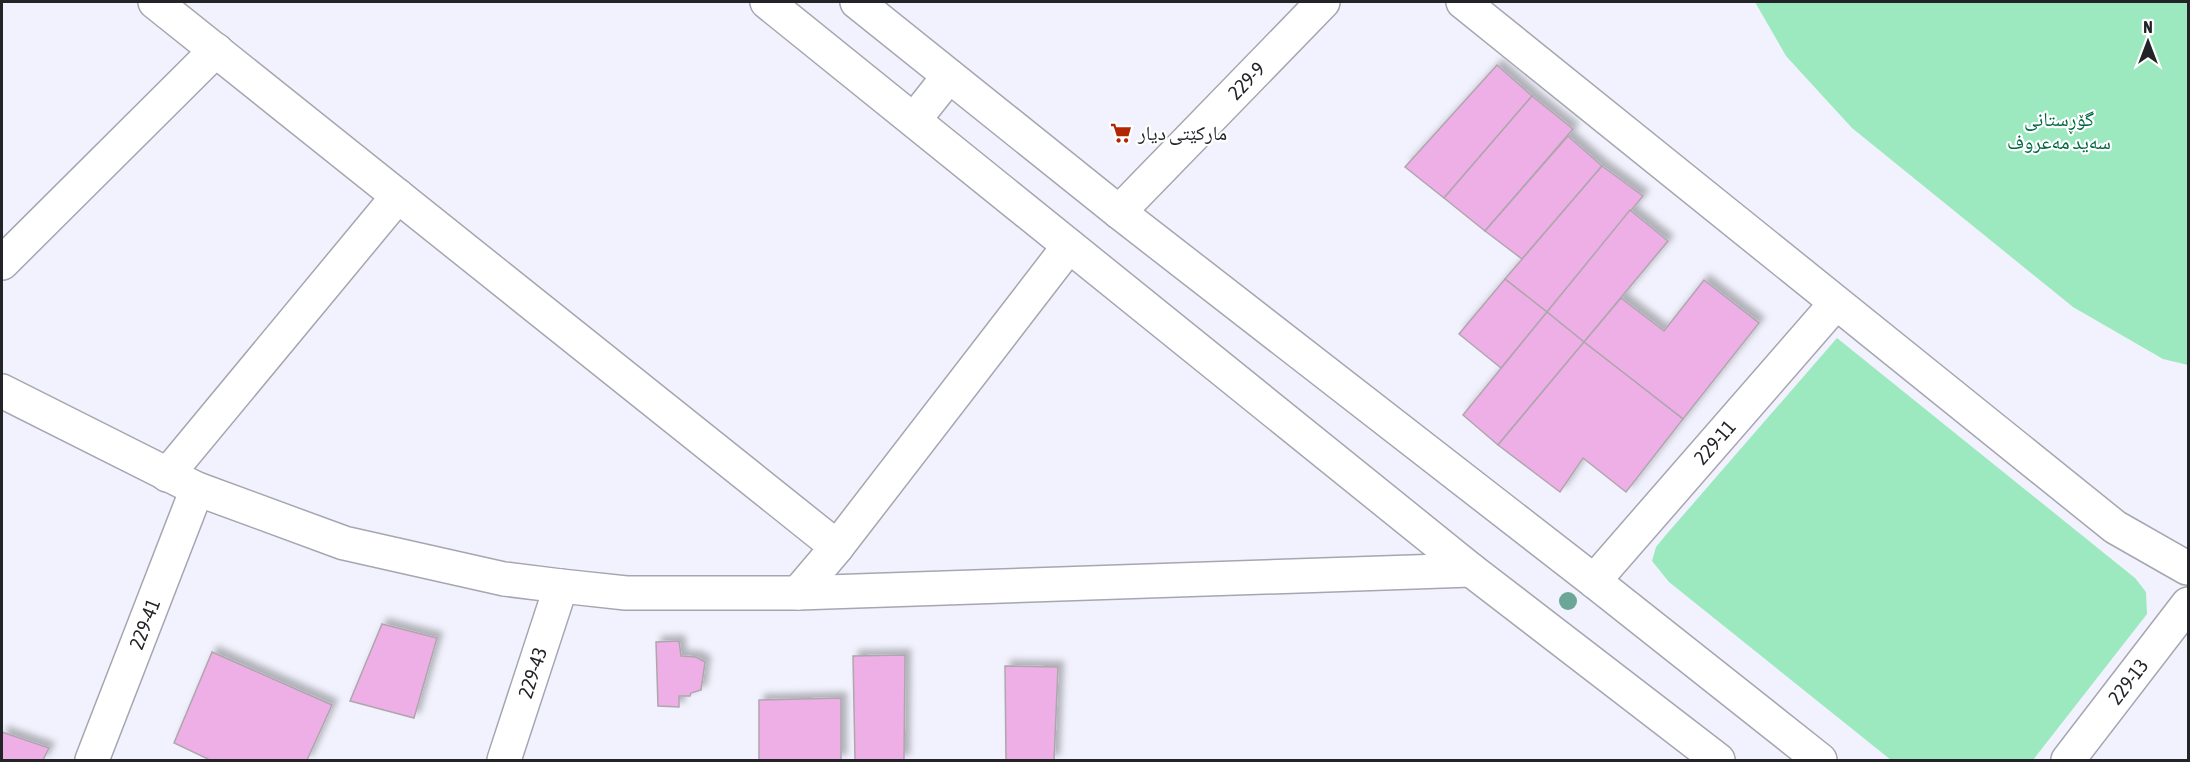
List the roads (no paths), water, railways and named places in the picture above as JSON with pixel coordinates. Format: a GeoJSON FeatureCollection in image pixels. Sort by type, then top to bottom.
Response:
{"type":"FeatureCollection","features":[{"type":"Feature","properties":{"kind":"street"},"geometry":{"type":"LineString","coordinates":[[155,2],[837,547]]}},
{"type":"Feature","properties":{"kind":"street"},"geometry":{"type":"LineString","coordinates":[[767,2],[1471,570],[1718,760]]}},
{"type":"Feature","properties":{"kind":"street"},"geometry":{"type":"LineString","coordinates":[[857,2],[1119,212],[1594,581],[1820,760]]}},
{"type":"Feature","properties":{"kind":"street","name":"229-9"},"geometry":{"type":"LineString","coordinates":[[1119,212],[1323,2]]}},
{"type":"Feature","properties":{"kind":"street"},"geometry":{"type":"LineString","coordinates":[[1463,2],[2115,527],[2188,568]]}},
{"type":"Feature","properties":{"kind":"street"},"geometry":{"type":"LineString","coordinates":[[2,263],[216,51]]}},
{"type":"Feature","properties":{"kind":"street"},"geometry":{"type":"LineString","coordinates":[[914,120],[949,76]]}},
{"type":"Feature","properties":{"kind":"street"},"geometry":{"type":"LineString","coordinates":[[167,475],[398,196]]}},
{"type":"Feature","properties":{"kind":"street"},"geometry":{"type":"LineString","coordinates":[[798,593],[837,547],[1069,246]]}},
{"type":"Feature","properties":{"kind":"street","name":"229-11"},"geometry":{"type":"LineString","coordinates":[[1594,581],[1836,303]]}},
{"type":"Feature","properties":{"kind":"street"},"geometry":{"type":"LineString","coordinates":[[2,391],[197,489],[344,543],[504,579],[561,586],[626,593],[798,593],[1471,570]]}},
{"type":"Feature","properties":{"kind":"street","name":"229-41"},"geometry":{"type":"LineString","coordinates":[[92,760],[197,489]]}},
{"type":"Feature","properties":{"kind":"street","name":"229-43"},"geometry":{"type":"LineString","coordinates":[[504,760],[561,586]]}},
{"type":"Feature","properties":{"kind":"street","name":"229-13"},"geometry":{"type":"LineString","coordinates":[[2068,760],[2188,604]]}},
{"type":"Feature","properties":{"kind":"place","name":"مارکێتی دیار"},"geometry":{"type":"Point","coordinates":[1121,133]}},
{"type":"Feature","properties":{"kind":"park label","name":"گۆڕستانی سەید مەعروف"},"geometry":{"type":"Point","coordinates":[2059,130]}}]}
